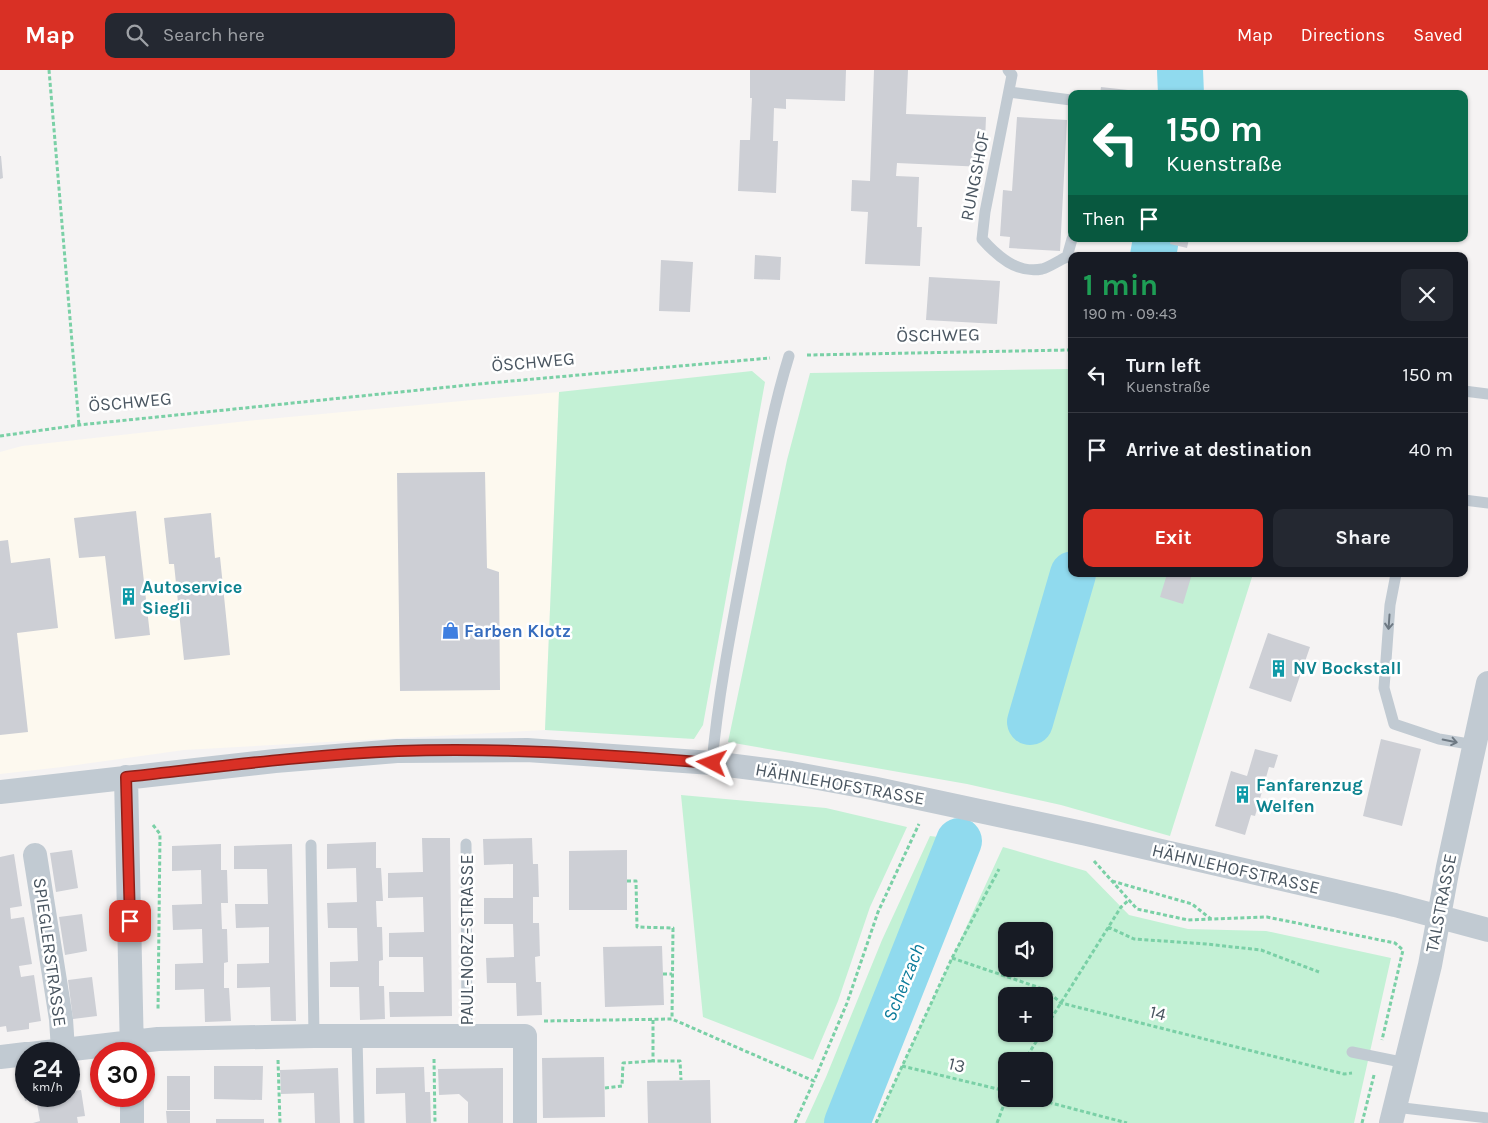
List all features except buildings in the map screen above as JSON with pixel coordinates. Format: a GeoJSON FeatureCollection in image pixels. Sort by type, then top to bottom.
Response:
{"type":"FeatureCollection","features":[{"type":"Feature","properties":{"kind":"street","name":"TALSTRASSE"},"geometry":{"type":"LineString","coordinates":[[1393,1115],[1430,965],[1448,867],[1487,693]]}},
{"type":"Feature","properties":{"kind":"street","name":"HÄHNLEHOFSTRASSE"},"geometry":{"type":"LineString","coordinates":[[0,792],[275,760],[406,751],[527,750],[712,763],[791,773],[872,788],[1087,834],[1395,905],[1488,930]]}},
{"type":"Feature","properties":{"kind":"street"},"geometry":{"type":"LineString","coordinates":[[126,777],[132,1042]]}},
{"type":"Feature","properties":{"kind":"street","name":"SPIEGLERSTRASSE"},"geometry":{"type":"LineString","coordinates":[[35,855],[61,1019],[62,1042]]}},
{"type":"Feature","properties":{"kind":"street","name":"PAUL-NORZ-STRASSE"},"geometry":{"type":"LineString","coordinates":[[148,1042],[158,1039],[314,1036],[525,1036]]}},
{"type":"Feature","properties":{"kind":"street"},"geometry":{"type":"LineString","coordinates":[[525,1036],[525,1123]]}},
{"type":"Feature","properties":{"kind":"street"},"geometry":{"type":"LineString","coordinates":[[0,1057],[15,1055]]}},
{"type":"Feature","properties":{"kind":"street"},"geometry":{"type":"LineString","coordinates":[[132,1107],[132,1123]]}},
{"type":"Feature","properties":{"kind":"lane","name":"RUNGSHOF"},"geometry":{"type":"LineString","coordinates":[[1008,70],[1012,75],[985,212],[982,239],[996,254],[1021,269],[1042,269],[1067,257],[1068,253]]}},
{"type":"Feature","properties":{"kind":"lane"},"geometry":{"type":"LineString","coordinates":[[1009,92],[1068,100]]}},
{"type":"Feature","properties":{"kind":"lane"},"geometry":{"type":"LineString","coordinates":[[712,763],[717,710],[746,551],[776,399],[789,356]]}},
{"type":"Feature","properties":{"kind":"lane"},"geometry":{"type":"LineString","coordinates":[[1468,392],[1488,394]]}},
{"type":"Feature","properties":{"kind":"lane"},"geometry":{"type":"LineString","coordinates":[[1468,501],[1488,504]]}},
{"type":"Feature","properties":{"kind":"lane"},"geometry":{"type":"LineString","coordinates":[[1395,577],[1390,605],[1384,688],[1394,724],[1439,738],[1475,746]]}},
{"type":"Feature","properties":{"kind":"lane","name":"PAUL-NORZ-STRASSE"},"geometry":{"type":"LineString","coordinates":[[466,844],[467,1036]]}},
{"type":"Feature","properties":{"kind":"lane"},"geometry":{"type":"LineString","coordinates":[[311,845],[314,1036]]}},
{"type":"Feature","properties":{"kind":"lane"},"geometry":{"type":"LineString","coordinates":[[357,1036],[359,1123]]}},
{"type":"Feature","properties":{"kind":"lane"},"geometry":{"type":"LineString","coordinates":[[1352,1052],[1406,1063]]}},
{"type":"Feature","properties":{"kind":"lane"},"geometry":{"type":"LineString","coordinates":[[1393,1115],[1488,1118]]}},
{"type":"Feature","properties":{"kind":"path"},"geometry":{"type":"LineString","coordinates":[[49,70],[79,425]]}},
{"type":"Feature","properties":{"kind":"path","name":"ÖSCHWEG"},"geometry":{"type":"LineString","coordinates":[[0,436],[79,425],[478,384],[789,356],[1068,350]]}},
{"type":"Feature","properties":{"kind":"path"},"geometry":{"type":"LineString","coordinates":[[151,822],[160,834],[158,1039]]}},
{"type":"Feature","properties":{"kind":"path"},"geometry":{"type":"LineString","coordinates":[[795,1123],[846,1003],[878,912],[920,823]]}},
{"type":"Feature","properties":{"kind":"path"},"geometry":{"type":"LineString","coordinates":[[1091,858],[1136,909],[1188,920],[1267,917],[1394,942],[1403,950],[1362,1123]]}},
{"type":"Feature","properties":{"kind":"path"},"geometry":{"type":"LineString","coordinates":[[876,1123],[952,958],[999,869]]}},
{"type":"Feature","properties":{"kind":"path"},"geometry":{"type":"LineString","coordinates":[[627,881],[636,882],[637,927],[673,928],[672,1019]]}},
{"type":"Feature","properties":{"kind":"path"},"geometry":{"type":"LineString","coordinates":[[1112,881],[1192,904],[1211,919]]}},
{"type":"Feature","properties":{"kind":"path"},"geometry":{"type":"LineString","coordinates":[[1053,1015],[1121,907],[1129,900]]}},
{"type":"Feature","properties":{"kind":"path"},"geometry":{"type":"LineString","coordinates":[[1108,927],[1134,939],[1261,950],[1319,972]]}},
{"type":"Feature","properties":{"kind":"path","name":"14"},"geometry":{"type":"LineString","coordinates":[[952,958],[1046,990],[1060,1003],[1344,1074],[1358,1072]]}},
{"type":"Feature","properties":{"kind":"path"},"geometry":{"type":"LineString","coordinates":[[663,974],[672,974]]}},
{"type":"Feature","properties":{"kind":"path"},"geometry":{"type":"LineString","coordinates":[[525,1036],[534,1021],[672,1019],[814,1081]]}},
{"type":"Feature","properties":{"kind":"path"},"geometry":{"type":"LineString","coordinates":[[652,1020],[653,1061]]}},
{"type":"Feature","properties":{"kind":"path"},"geometry":{"type":"LineString","coordinates":[[434,1036],[435,1123]]}},
{"type":"Feature","properties":{"kind":"path"},"geometry":{"type":"LineString","coordinates":[[278,1037],[280,1123]]}},
{"type":"Feature","properties":{"kind":"path"},"geometry":{"type":"LineString","coordinates":[[605,1088],[622,1086],[622,1063],[680,1061],[681,1080]]}},
{"type":"Feature","properties":{"kind":"path","name":"13"},"geometry":{"type":"LineString","coordinates":[[902,1066],[998,1089]]}},
{"type":"Feature","properties":{"kind":"path"},"geometry":{"type":"LineString","coordinates":[[1053,1103],[1127,1123]]}},
{"type":"Feature","properties":{"kind":"path"},"geometry":{"type":"LineString","coordinates":[[997,1123],[1003,1107]]}},
{"type":"Feature","properties":{"kind":"shaded area"},"geometry":{"type":"Polygon","coordinates":[[[559,392],[545,730],[184,750],[0,774],[0,452],[22,446],[257,420],[559,392]]]}},
{"type":"Feature","properties":{"kind":"green space"},"geometry":{"type":"Polygon","coordinates":[[[1159,70],[1195,70],[1194,90],[1158,90],[1159,70]]]}},
{"type":"Feature","properties":{"kind":"green space"},"geometry":{"type":"Polygon","coordinates":[[[1135,242],[1170,242],[1168,252],[1133,252],[1135,242]]]}},
{"type":"Feature","properties":{"kind":"green space"},"geometry":{"type":"Polygon","coordinates":[[[1068,369],[1068,577],[1252,577],[1170,836],[1061,805],[967,784],[728,742],[787,460],[810,373],[1068,369]]]}},
{"type":"Feature","properties":{"kind":"green space"},"geometry":{"type":"Polygon","coordinates":[[[752,371],[765,382],[703,725],[694,739],[545,730],[559,392],[752,371]]]}},
{"type":"Feature","properties":{"kind":"green space"},"geometry":{"type":"Polygon","coordinates":[[[681,795],[826,808],[907,827],[870,907],[838,1001],[813,1060],[703,1017],[681,795]]]}},
{"type":"Feature","properties":{"kind":"green space"},"geometry":{"type":"Polygon","coordinates":[[[930,836],[972,841],[851,1123],[805,1123],[826,1077],[882,940],[930,836]]]}},
{"type":"Feature","properties":{"kind":"green space"},"geometry":{"type":"Polygon","coordinates":[[[1003,847],[1086,871],[1129,915],[1188,929],[1266,931],[1391,958],[1354,1123],[876,1123],[1003,847]]]}},
{"type":"Feature","properties":{"kind":"waterway","name":"Scherzach"},"geometry":{"type":"LineString","coordinates":[[1180,70],[1181,90]]}},
{"type":"Feature","properties":{"kind":"waterway","name":"Scherzach"},"geometry":{"type":"LineString","coordinates":[[1154,252],[1155,242]]}},
{"type":"Feature","properties":{"kind":"waterway","name":"Scherzach"},"geometry":{"type":"LineString","coordinates":[[1030,722],[1072,577]]}},
{"type":"Feature","properties":{"kind":"waterway","name":"Scherzach"},"geometry":{"type":"LineString","coordinates":[[847,1123],[959,841]]}},
{"type":"Feature","properties":{"kind":"place","name":"Autoservice Siegli"},"geometry":{"type":"Point","coordinates":[128,597]}},
{"type":"Feature","properties":{"kind":"place","name":"Farben Klotz"},"geometry":{"type":"Point","coordinates":[450,631]}},
{"type":"Feature","properties":{"kind":"place","name":"NV Bockstall"},"geometry":{"type":"Point","coordinates":[1279,668]}},
{"type":"Feature","properties":{"kind":"place","name":"Fanfarenzug Welfen"},"geometry":{"type":"Point","coordinates":[1242,795]}},
{"type":"Feature","properties":{"kind":"route"},"geometry":{"type":"LineString","coordinates":[[130,921],[126,777],[275,760],[397,752],[471,750],[527,750],[712,763]]}}]}
